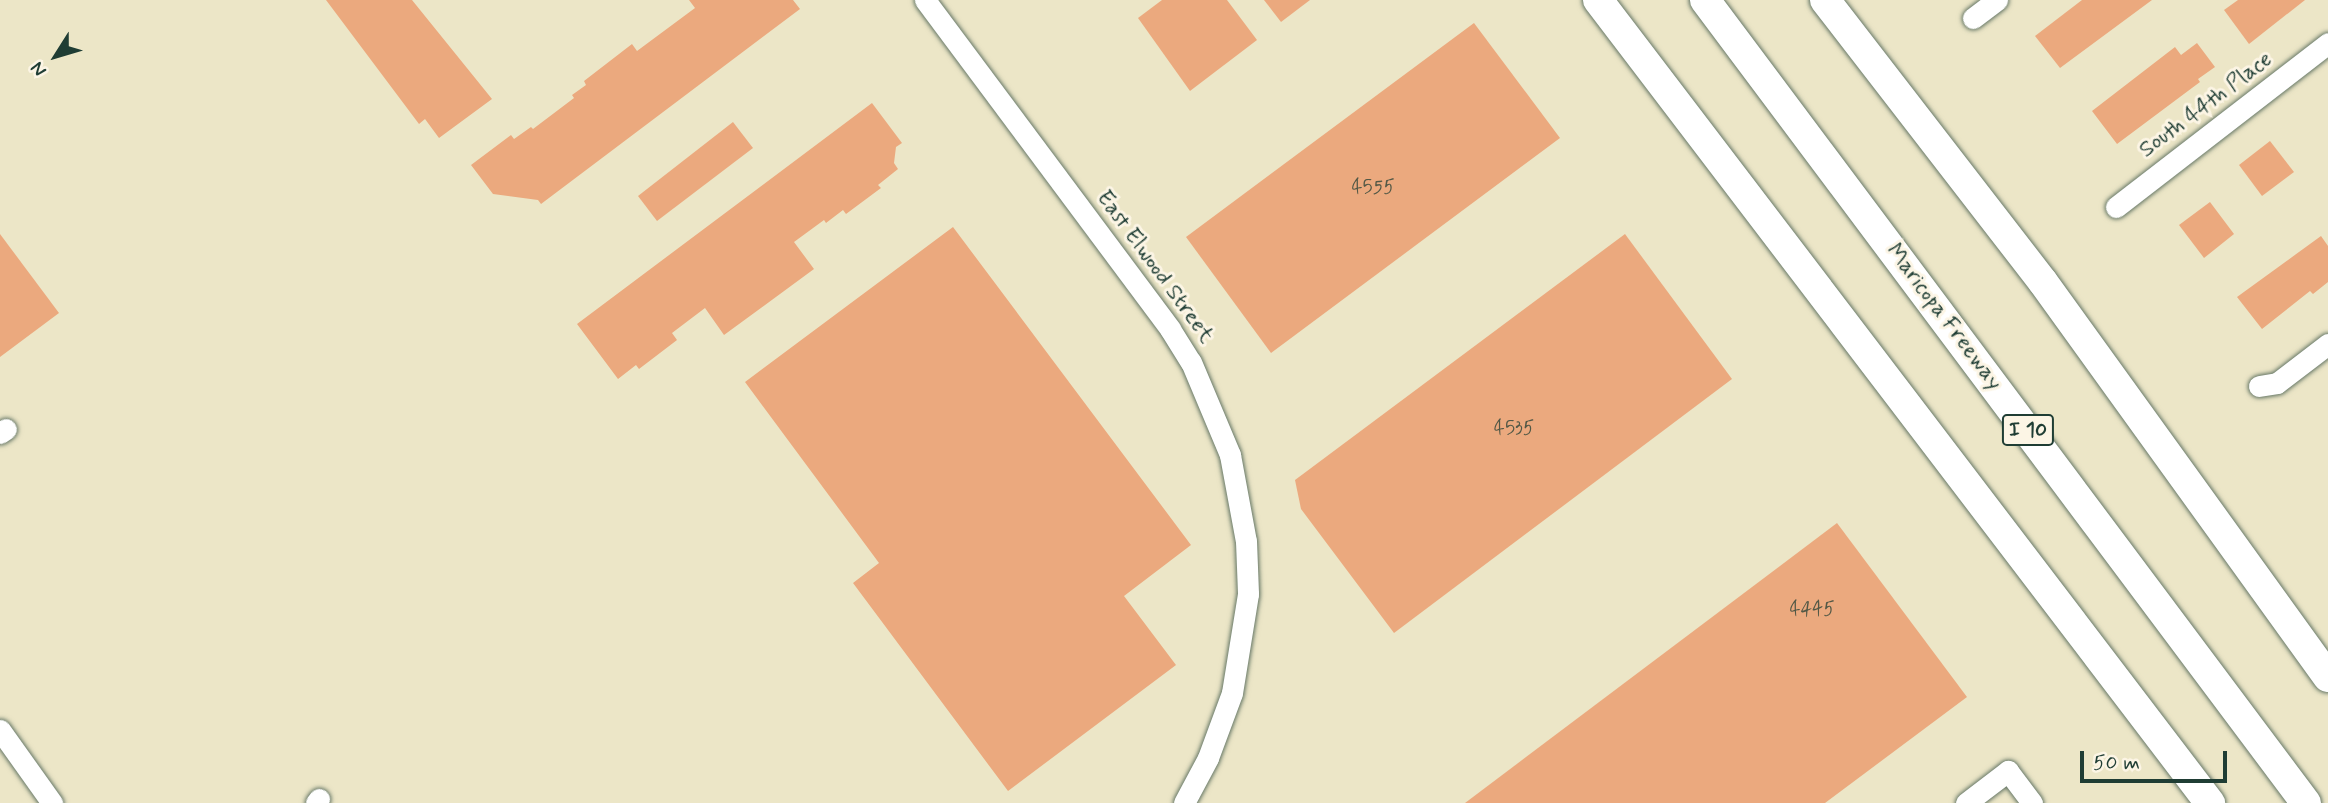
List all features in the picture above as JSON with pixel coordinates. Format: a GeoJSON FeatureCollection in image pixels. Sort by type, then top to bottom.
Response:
{"type":"FeatureCollection","features":[{"type":"Feature","properties":{"kind":"highway"},"geometry":{"type":"LineString","coordinates":[[1598,0],[2210,803]]}},
{"type":"Feature","properties":{"kind":"highway","name":"Maricopa Freeway"},"geometry":{"type":"LineString","coordinates":[[1705,0],[2306,803]]}},
{"type":"Feature","properties":{"kind":"highway"},"geometry":{"type":"LineString","coordinates":[[1825,0],[2043,282],[2328,677]]}},
{"type":"Feature","properties":{"kind":"street","name":"East Elwood Street"},"geometry":{"type":"LineString","coordinates":[[925,0],[1170,329],[1191,362],[1230,455],[1246,541],[1248,594],[1232,693],[1208,758],[1184,803]]}},
{"type":"Feature","properties":{"kind":"street"},"geometry":{"type":"LineString","coordinates":[[1973,18],[1997,0]]}},
{"type":"Feature","properties":{"kind":"street","name":"South 44th Place"},"geometry":{"type":"LineString","coordinates":[[2116,207],[2328,43]]}},
{"type":"Feature","properties":{"kind":"street"},"geometry":{"type":"LineString","coordinates":[[2259,386],[2277,383],[2328,344]]}},
{"type":"Feature","properties":{"kind":"street"},"geometry":{"type":"LineString","coordinates":[[0,730],[52,803]]}},
{"type":"Feature","properties":{"kind":"street"},"geometry":{"type":"LineString","coordinates":[[1966,803],[2008,771],[2032,803]]}},
{"type":"Feature","properties":{"kind":"building"},"geometry":{"type":"Polygon","coordinates":[[[326,0],[412,0],[492,99],[439,138],[425,119],[419,124],[326,0]]]}},
{"type":"Feature","properties":{"kind":"building"},"geometry":{"type":"Polygon","coordinates":[[[689,0],[793,0],[800,9],[541,204],[538,200],[493,194],[471,165],[511,135],[514,139],[531,127],[533,129],[574,98],[572,95],[586,85],[584,81],[632,44],[637,51],[695,8],[689,0]]]}},
{"type":"Feature","properties":{"kind":"building"},"geometry":{"type":"Polygon","coordinates":[[[1162,0],[1227,0],[1257,40],[1190,91],[1138,18],[1162,0]]]}},
{"type":"Feature","properties":{"kind":"building"},"geometry":{"type":"Polygon","coordinates":[[[1264,0],[1310,0],[1281,22],[1264,0]]]}},
{"type":"Feature","properties":{"kind":"building"},"geometry":{"type":"Polygon","coordinates":[[[2082,0],[2152,0],[2060,68],[2035,36],[2082,0]]]}},
{"type":"Feature","properties":{"kind":"building"},"geometry":{"type":"Polygon","coordinates":[[[2238,0],[2305,0],[2249,44],[2224,10],[2238,0]]]}},
{"type":"Feature","properties":{"kind":"building"},"geometry":{"type":"Polygon","coordinates":[[[1474,23],[1560,138],[1271,353],[1186,237],[1474,23]]]}},
{"type":"Feature","properties":{"kind":"building"},"geometry":{"type":"Polygon","coordinates":[[[2197,43],[2215,67],[2198,79],[2200,82],[2117,144],[2092,111],[2175,47],[2181,55],[2197,43]]]}},
{"type":"Feature","properties":{"kind":"building"},"geometry":{"type":"Polygon","coordinates":[[[872,103],[902,143],[896,147],[894,163],[898,169],[878,185],[881,188],[846,214],[843,210],[826,223],[824,220],[794,242],[814,269],[724,335],[705,308],[672,333],[677,340],[639,369],[636,365],[618,379],[577,324],[872,103]]]}},
{"type":"Feature","properties":{"kind":"building"},"geometry":{"type":"Polygon","coordinates":[[[733,122],[753,148],[657,221],[638,196],[733,122]]]}},
{"type":"Feature","properties":{"kind":"building"},"geometry":{"type":"Polygon","coordinates":[[[2270,141],[2294,172],[2262,196],[2239,165],[2270,141]]]}},
{"type":"Feature","properties":{"kind":"building"},"geometry":{"type":"Polygon","coordinates":[[[2210,202],[2234,234],[2204,258],[2179,225],[2210,202]]]}},
{"type":"Feature","properties":{"kind":"building"},"geometry":{"type":"Polygon","coordinates":[[[953,227],[1191,545],[1124,596],[1176,665],[1008,791],[853,583],[879,563],[745,382],[953,227]]]}},
{"type":"Feature","properties":{"kind":"building"},"geometry":{"type":"Polygon","coordinates":[[[0,234],[59,313],[0,357],[0,234]]]}},
{"type":"Feature","properties":{"kind":"building"},"geometry":{"type":"Polygon","coordinates":[[[1625,234],[1732,379],[1394,633],[1301,509],[1295,480],[1625,234]]]}},
{"type":"Feature","properties":{"kind":"building"},"geometry":{"type":"Polygon","coordinates":[[[2321,236],[2328,246],[2328,282],[2313,294],[2310,291],[2262,329],[2237,297],[2321,236]]]}},
{"type":"Feature","properties":{"kind":"building"},"geometry":{"type":"Polygon","coordinates":[[[1837,523],[1967,697],[1825,803],[1465,803],[1837,523]]]}}]}
